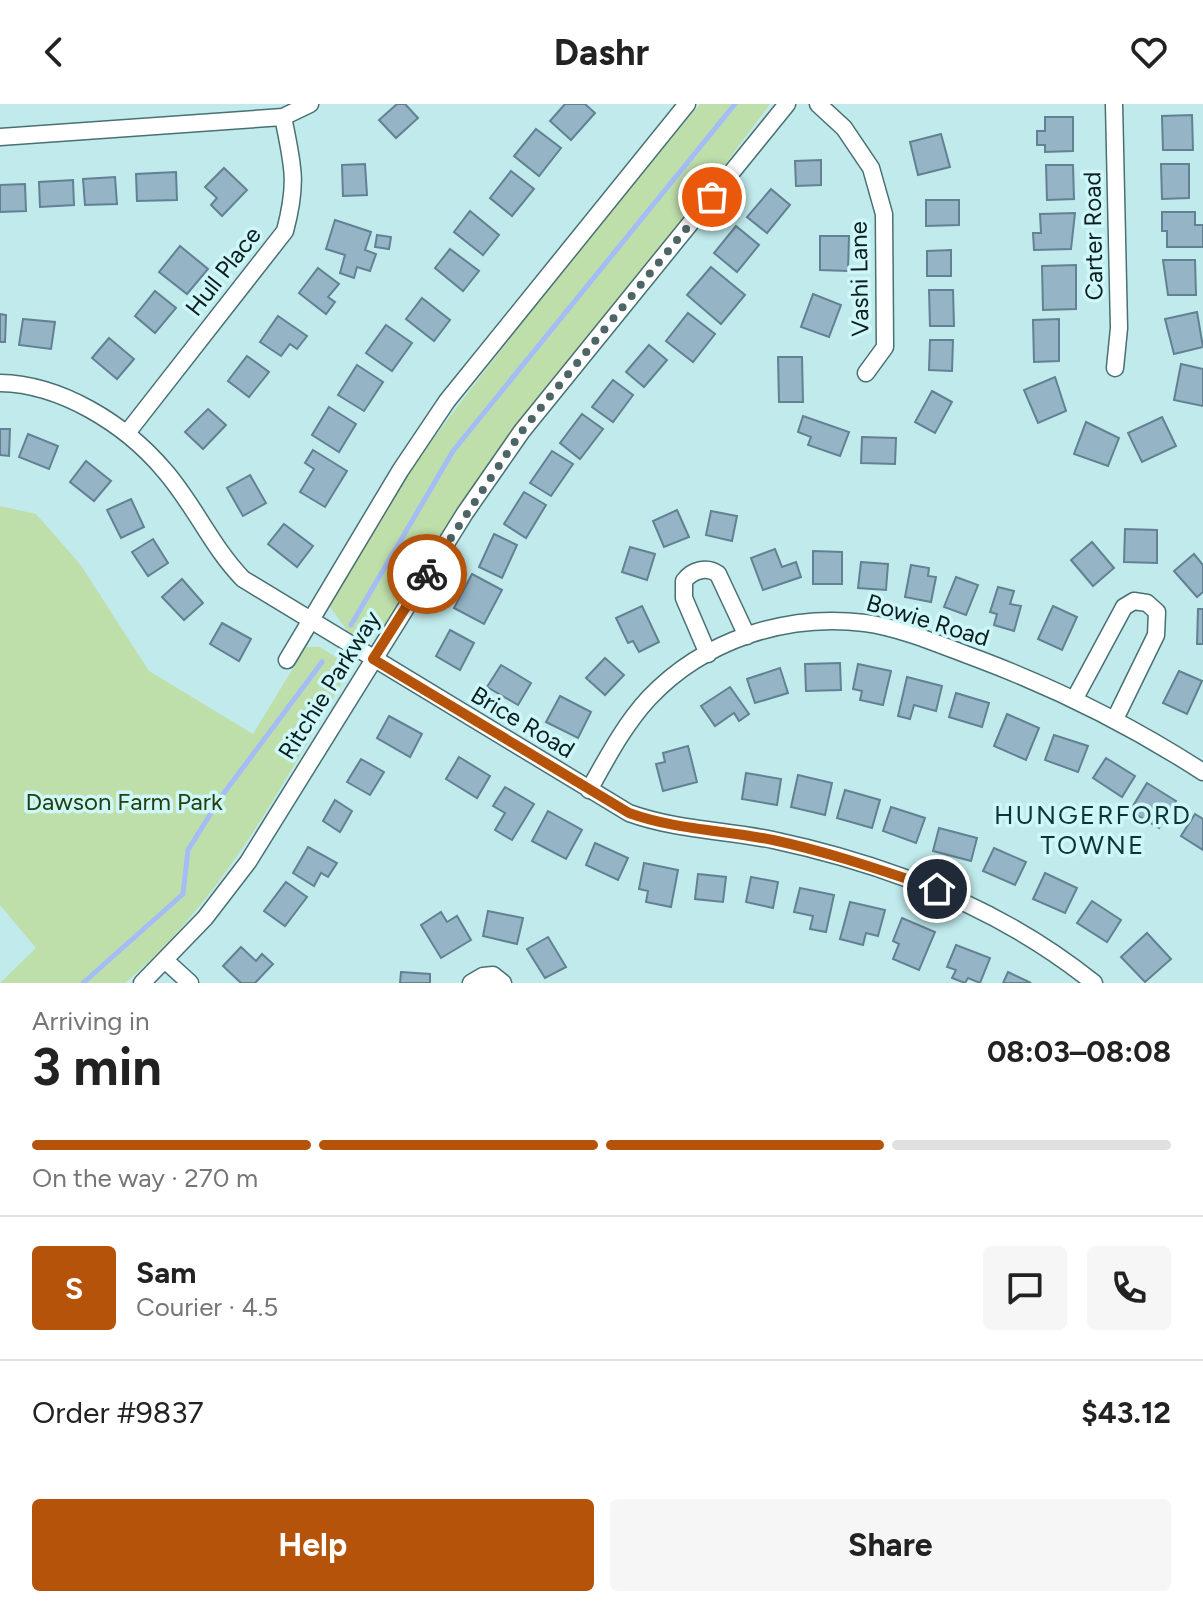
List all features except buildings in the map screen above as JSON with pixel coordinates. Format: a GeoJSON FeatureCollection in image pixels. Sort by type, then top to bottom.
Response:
{"type":"FeatureCollection","features":[{"type":"Feature","properties":{"kind":"street"},"geometry":{"type":"LineString","coordinates":[[0,137],[283,117],[310,104]]}},
{"type":"Feature","properties":{"kind":"street","name":"Ritchie Parkway"},"geometry":{"type":"LineString","coordinates":[[287,660],[313,622],[400,471],[447,401],[687,104]]}},
{"type":"Feature","properties":{"kind":"street","name":"Ritchie Parkway"},"geometry":{"type":"LineString","coordinates":[[142,983],[167,962],[248,862],[465,513],[522,431],[787,104]]}},
{"type":"Feature","properties":{"kind":"street","name":"Vashi Lane"},"geometry":{"type":"LineString","coordinates":[[818,104],[844,128],[871,168],[884,214],[885,347],[866,373]]}},
{"type":"Feature","properties":{"kind":"street","name":"Carter Road"},"geometry":{"type":"LineString","coordinates":[[1114,104],[1119,328],[1115,368]]}},
{"type":"Feature","properties":{"kind":"street","name":"Hull Place"},"geometry":{"type":"LineString","coordinates":[[127,433],[285,231],[295,192],[295,173],[283,117]]}},
{"type":"Feature","properties":{"kind":"street","name":"Brice Road"},"geometry":{"type":"LineString","coordinates":[[0,383],[15,383],[73,401],[127,433],[165,471],[219,554],[243,579],[629,813],[659,824],[769,839],[828,853],[937,889],[979,907],[1055,952],[1094,983]]}},
{"type":"Feature","properties":{"kind":"street"},"geometry":{"type":"LineString","coordinates":[[708,654],[682,592],[684,581],[693,572],[708,569],[718,574],[747,636]]}},
{"type":"Feature","properties":{"kind":"street"},"geometry":{"type":"LineString","coordinates":[[1075,698],[1116,618],[1134,601],[1147,603],[1157,612],[1156,635],[1115,719]]}},
{"type":"Feature","properties":{"kind":"street","name":"Bowie Road"},"geometry":{"type":"LineString","coordinates":[[589,790],[620,735],[648,700],[676,673],[708,654],[776,625],[820,620],[868,623],[958,652],[1075,698],[1203,772]]}},
{"type":"Feature","properties":{"kind":"street"},"geometry":{"type":"LineString","coordinates":[[167,962],[190,983]]}},
{"type":"Feature","properties":{"kind":"street"},"geometry":{"type":"LineString","coordinates":[[471,983],[483,976],[493,975],[503,983]]}},
{"type":"Feature","properties":{"kind":"green space"},"geometry":{"type":"Polygon","coordinates":[[[700,104],[770,104],[649,267],[456,514],[383,627],[350,634],[330,607],[359,549],[393,494],[527,317],[700,104]]]}},
{"type":"Feature","properties":{"kind":"green space","name":"Dawson Farm Park"},"geometry":{"type":"Polygon","coordinates":[[[0,506],[36,514],[80,564],[149,671],[253,734],[306,647],[320,647],[343,662],[347,674],[249,839],[222,878],[160,950],[125,983],[0,983],[36,948],[0,905],[0,506]]]}},
{"type":"Feature","properties":{"kind":"waterway"},"geometry":{"type":"LineString","coordinates":[[351,625],[453,451],[735,104]]}},
{"type":"Feature","properties":{"kind":"waterway"},"geometry":{"type":"LineString","coordinates":[[83,983],[183,894],[188,850],[221,797],[322,662]]}},
{"type":"Feature","properties":{"kind":"way so far"},"geometry":{"type":"LineString","coordinates":[[427,574],[522,431],[712,197]]}},
{"type":"Feature","properties":{"kind":"district","name":"HUNGERFORD TOWNE"},"geometry":{"type":"Point","coordinates":[1093,830]}},
{"type":"Feature","properties":{"kind":"route"},"geometry":{"type":"LineString","coordinates":[[427,574],[373,659],[629,813],[659,824],[769,839],[828,853],[937,889]]}}]}
